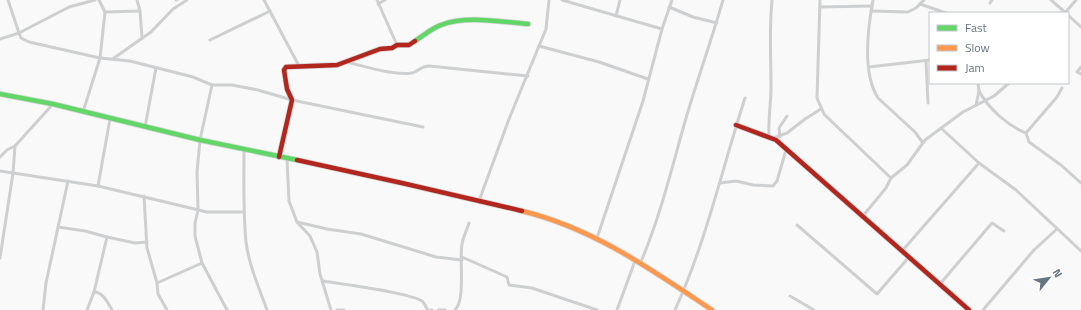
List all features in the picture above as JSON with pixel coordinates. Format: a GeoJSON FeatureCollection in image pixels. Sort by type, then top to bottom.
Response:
{"type":"FeatureCollection","features":[{"type":"Feature","properties":{"kind":"street"},"geometry":{"type":"LineString","coordinates":[[8,0],[21,38],[29,42],[100,58],[114,58],[193,77],[212,85],[232,85],[258,90],[292,100],[423,127]]}},
{"type":"Feature","properties":{"kind":"street"},"geometry":{"type":"LineString","coordinates":[[0,39],[19,33],[69,7],[95,0]]}},
{"type":"Feature","properties":{"kind":"street"},"geometry":{"type":"LineString","coordinates":[[82,112],[100,58],[105,12],[99,0]]}},
{"type":"Feature","properties":{"kind":"street"},"geometry":{"type":"LineString","coordinates":[[137,0],[140,11],[142,38]]}},
{"type":"Feature","properties":{"kind":"street"},"geometry":{"type":"LineString","coordinates":[[177,0],[179,5]]}},
{"type":"Feature","properties":{"kind":"street"},"geometry":{"type":"LineString","coordinates":[[114,58],[142,38],[179,5],[187,0]]}},
{"type":"Feature","properties":{"kind":"street"},"geometry":{"type":"LineString","coordinates":[[264,0],[299,66]]}},
{"type":"Feature","properties":{"kind":"street"},"geometry":{"type":"LineString","coordinates":[[377,0],[397,45]]}},
{"type":"Feature","properties":{"kind":"street"},"geometry":{"type":"LineString","coordinates":[[378,4],[385,0]]}},
{"type":"Feature","properties":{"kind":"street"},"geometry":{"type":"LineString","coordinates":[[478,203],[509,119],[528,76],[546,29],[549,0]]}},
{"type":"Feature","properties":{"kind":"street"},"geometry":{"type":"LineString","coordinates":[[562,0],[662,29]]}},
{"type":"Feature","properties":{"kind":"street"},"geometry":{"type":"LineString","coordinates":[[616,16],[620,0]]}},
{"type":"Feature","properties":{"kind":"street"},"geometry":{"type":"LineString","coordinates":[[597,238],[643,101],[662,29],[672,0]]}},
{"type":"Feature","properties":{"kind":"street"},"geometry":{"type":"LineString","coordinates":[[617,310],[637,263],[648,245],[723,0]]}},
{"type":"Feature","properties":{"kind":"street"},"geometry":{"type":"LineString","coordinates":[[772,0],[769,36],[771,110],[768,120],[771,137],[822,179],[862,217],[968,310]]}},
{"type":"Feature","properties":{"kind":"street"},"geometry":{"type":"LineString","coordinates":[[820,0],[817,98],[821,109],[828,119],[891,178]]}},
{"type":"Feature","properties":{"kind":"street"},"geometry":{"type":"LineString","coordinates":[[873,0],[871,11],[869,67],[872,85],[878,98],[915,132],[923,143]]}},
{"type":"Feature","properties":{"kind":"street"},"geometry":{"type":"LineString","coordinates":[[871,11],[908,12],[912,11],[924,0]]}},
{"type":"Feature","properties":{"kind":"street"},"geometry":{"type":"LineString","coordinates":[[1051,0],[1064,12]]}},
{"type":"Feature","properties":{"kind":"street"},"geometry":{"type":"LineString","coordinates":[[1066,12],[1076,0]]}},
{"type":"Feature","properties":{"kind":"street"},"geometry":{"type":"LineString","coordinates":[[920,4],[943,12]]}},
{"type":"Feature","properties":{"kind":"street"},"geometry":{"type":"LineString","coordinates":[[820,6],[872,6]]}},
{"type":"Feature","properties":{"kind":"street"},"geometry":{"type":"LineString","coordinates":[[669,7],[692,17],[716,23]]}},
{"type":"Feature","properties":{"kind":"street"},"geometry":{"type":"LineString","coordinates":[[105,12],[140,11]]}},
{"type":"Feature","properties":{"kind":"street"},"geometry":{"type":"LineString","coordinates":[[210,40],[270,11]]}},
{"type":"Feature","properties":{"kind":"street"},"geometry":{"type":"LineString","coordinates":[[1069,16],[1081,27]]}},
{"type":"Feature","properties":{"kind":"street"},"geometry":{"type":"LineString","coordinates":[[279,157],[292,100],[287,89],[284,70],[286,67],[336,65],[397,45],[409,45],[440,25],[451,22],[472,20],[528,24]]}},
{"type":"Feature","properties":{"kind":"street"},"geometry":{"type":"LineString","coordinates":[[539,46],[599,62],[648,79]]}},
{"type":"Feature","properties":{"kind":"street"},"geometry":{"type":"LineString","coordinates":[[869,67],[928,60],[928,103]]}},
{"type":"Feature","properties":{"kind":"street"},"geometry":{"type":"LineString","coordinates":[[344,62],[402,73],[413,73],[422,66],[429,66],[528,76]]}},
{"type":"Feature","properties":{"kind":"street"},"geometry":{"type":"LineString","coordinates":[[1081,67],[1077,72],[1081,74]]}},
{"type":"Feature","properties":{"kind":"street"},"geometry":{"type":"LineString","coordinates":[[145,127],[156,68]]}},
{"type":"Feature","properties":{"kind":"street"},"geometry":{"type":"LineString","coordinates":[[978,84],[979,91],[984,102],[1014,127],[1026,133],[1029,142],[1061,165],[1081,183]]}},
{"type":"Feature","properties":{"kind":"street"},"geometry":{"type":"LineString","coordinates":[[862,217],[886,188],[891,178],[906,165],[923,143],[955,118],[1000,92],[1008,84]]}},
{"type":"Feature","properties":{"kind":"street"},"geometry":{"type":"LineString","coordinates":[[212,85],[200,140],[197,172],[198,210],[195,223],[195,236],[202,263],[227,310]]}},
{"type":"Feature","properties":{"kind":"street"},"geometry":{"type":"LineString","coordinates":[[1026,133],[1057,97],[1062,88]]}},
{"type":"Feature","properties":{"kind":"street"},"geometry":{"type":"LineString","coordinates":[[976,105],[979,91]]}},
{"type":"Feature","properties":{"kind":"street"},"geometry":{"type":"LineString","coordinates":[[0,94],[53,104],[110,119],[244,150],[407,183],[437,193],[562,223],[597,238],[684,291],[712,310]]}},
{"type":"Feature","properties":{"kind":"street"},"geometry":{"type":"LineString","coordinates":[[675,310],[684,291],[720,183],[725,161],[745,98]]}},
{"type":"Feature","properties":{"kind":"street"},"geometry":{"type":"LineString","coordinates":[[0,157],[6,150],[15,146],[53,104]]}},
{"type":"Feature","properties":{"kind":"street"},"geometry":{"type":"LineString","coordinates":[[736,126],[771,137],[780,137],[821,109]]}},
{"type":"Feature","properties":{"kind":"street"},"geometry":{"type":"LineString","coordinates":[[780,137],[779,128],[787,116]]}},
{"type":"Feature","properties":{"kind":"street"},"geometry":{"type":"LineString","coordinates":[[98,186],[110,119]]}},
{"type":"Feature","properties":{"kind":"street"},"geometry":{"type":"LineString","coordinates":[[942,129],[979,163],[1016,190],[1081,252]]}},
{"type":"Feature","properties":{"kind":"street"},"geometry":{"type":"LineString","coordinates":[[0,258],[13,173],[15,146]]}},
{"type":"Feature","properties":{"kind":"street"},"geometry":{"type":"LineString","coordinates":[[244,150],[244,212],[246,243],[250,260],[267,310]]}},
{"type":"Feature","properties":{"kind":"street"},"geometry":{"type":"LineString","coordinates":[[720,183],[736,181],[753,185],[773,186],[777,181],[786,150]]}},
{"type":"Feature","properties":{"kind":"street"},"geometry":{"type":"LineString","coordinates":[[287,158],[289,200],[297,222],[310,236],[314,244],[331,310]]}},
{"type":"Feature","properties":{"kind":"street"},"geometry":{"type":"LineString","coordinates":[[902,251],[979,163]]}},
{"type":"Feature","properties":{"kind":"street"},"geometry":{"type":"LineString","coordinates":[[0,171],[98,186],[198,210],[244,212]]}},
{"type":"Feature","properties":{"kind":"street"},"geometry":{"type":"LineString","coordinates":[[43,310],[68,181]]}},
{"type":"Feature","properties":{"kind":"street"},"geometry":{"type":"LineString","coordinates":[[144,196],[144,215],[149,258],[157,283],[158,294],[167,310]]}},
{"type":"Feature","properties":{"kind":"street"},"geometry":{"type":"LineString","coordinates":[[297,222],[327,229],[361,234],[431,255],[462,258],[507,277],[509,284],[532,288],[596,310]]}},
{"type":"Feature","properties":{"kind":"street"},"geometry":{"type":"LineString","coordinates":[[455,310],[458,307],[462,245],[469,223]]}},
{"type":"Feature","properties":{"kind":"street"},"geometry":{"type":"LineString","coordinates":[[940,284],[992,223],[1004,231]]}},
{"type":"Feature","properties":{"kind":"street"},"geometry":{"type":"LineString","coordinates":[[797,225],[877,294],[909,257]]}},
{"type":"Feature","properties":{"kind":"street"},"geometry":{"type":"LineString","coordinates":[[58,227],[85,231],[135,243],[147,242]]}},
{"type":"Feature","properties":{"kind":"street"},"geometry":{"type":"LineString","coordinates":[[983,310],[1034,250],[1057,229]]}},
{"type":"Feature","properties":{"kind":"street"},"geometry":{"type":"LineString","coordinates":[[87,310],[94,292],[107,237]]}},
{"type":"Feature","properties":{"kind":"street"},"geometry":{"type":"LineString","coordinates":[[157,283],[202,263]]}},
{"type":"Feature","properties":{"kind":"street"},"geometry":{"type":"LineString","coordinates":[[323,281],[386,291],[418,299],[423,302],[428,310]]}},
{"type":"Feature","properties":{"kind":"street"},"geometry":{"type":"LineString","coordinates":[[94,292],[103,296],[112,310]]}},
{"type":"Feature","properties":{"kind":"street"},"geometry":{"type":"LineString","coordinates":[[790,296],[814,310]]}},
{"type":"Feature","properties":{"kind":"street"},"geometry":{"type":"LineString","coordinates":[[337,310],[344,310]]}},
{"type":"Feature","properties":{"kind":"street"},"geometry":{"type":"LineString","coordinates":[[438,310],[445,310]]}},
{"type":"Feature","properties":{"kind":"traffic: fast"},"geometry":{"type":"LineString","coordinates":[[415,41],[438,26],[462,20],[484,20],[528,24]]}},
{"type":"Feature","properties":{"kind":"traffic: fast"},"geometry":{"type":"LineString","coordinates":[[0,94],[53,104],[200,140],[297,160]]}},
{"type":"Feature","properties":{"kind":"traffic: slow"},"geometry":{"type":"LineString","coordinates":[[522,211],[548,218],[597,239],[667,280],[712,310]]}},
{"type":"Feature","properties":{"kind":"traffic: jam"},"geometry":{"type":"LineString","coordinates":[[279,157],[292,100],[287,89],[284,70],[286,67],[337,65],[380,49],[392,48],[397,45],[409,45],[415,41]]}},
{"type":"Feature","properties":{"kind":"traffic: jam"},"geometry":{"type":"LineString","coordinates":[[736,125],[776,140],[969,310]]}},
{"type":"Feature","properties":{"kind":"traffic: jam"},"geometry":{"type":"LineString","coordinates":[[297,160],[522,211]]}}]}
